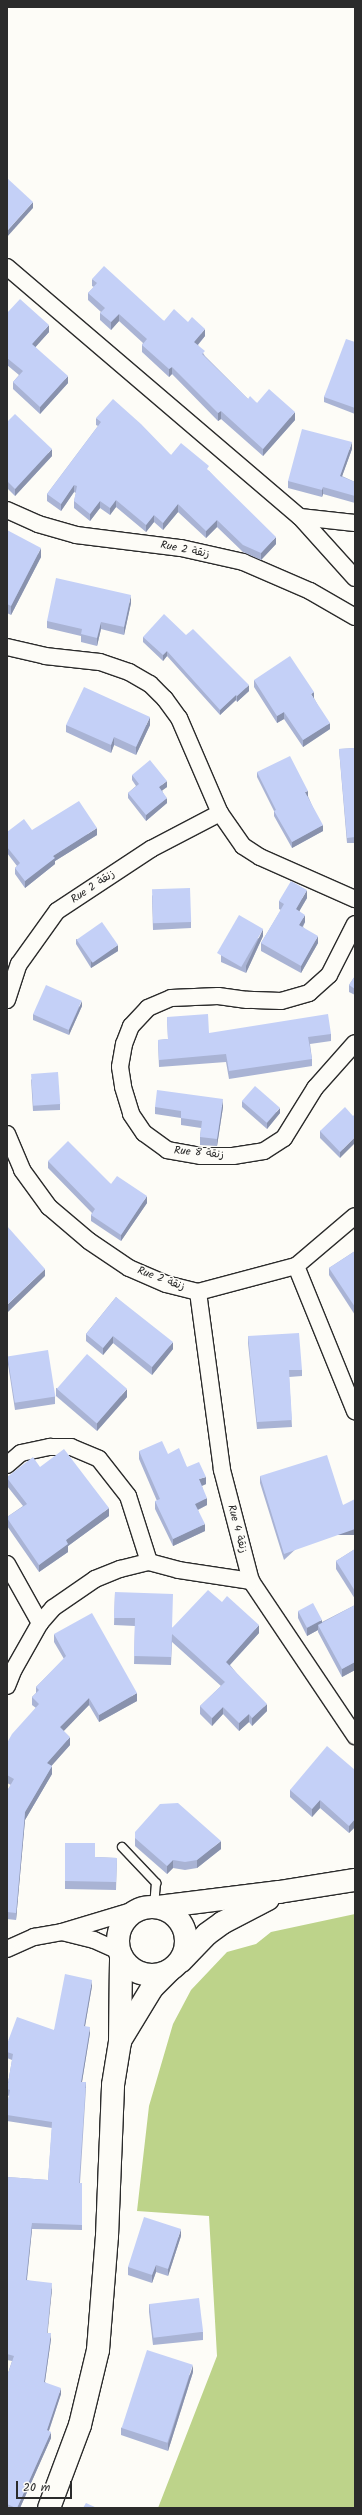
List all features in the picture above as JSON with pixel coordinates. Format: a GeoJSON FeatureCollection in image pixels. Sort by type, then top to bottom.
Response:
{"type":"FeatureCollection","features":[{"type":"Feature","properties":{"kind":"main road"},"geometry":{"type":"LineString","coordinates":[[50,2508],[80,2425],[98,2350],[107,2236],[114,2085],[120,2042],[120,1954],[117,1941],[123,1922],[150,1907],[279,1892],[355,1880]]}},
{"type":"Feature","properties":{"kind":"main road"},"geometry":{"type":"LineString","coordinates":[[120,2042],[152,1988],[207,1934],[222,1923],[279,1892]]}},
{"type":"Feature","properties":{"kind":"main road"},"geometry":{"type":"LineString","coordinates":[[120,1954],[127,1965],[148,1975],[159,1975],[174,1967],[186,1945],[182,1924],[176,1916],[150,1907]]}},
{"type":"Feature","properties":{"kind":"street"},"geometry":{"type":"LineString","coordinates":[[7,267],[300,517],[355,578]]}},
{"type":"Feature","properties":{"kind":"street","name":"Rue 2 زنقة"},"geometry":{"type":"LineString","coordinates":[[7,510],[38,524],[76,535],[180,548],[244,562],[310,591],[355,617]]}},
{"type":"Feature","properties":{"kind":"street"},"geometry":{"type":"LineString","coordinates":[[300,517],[355,523]]}},
{"type":"Feature","properties":{"kind":"street"},"geometry":{"type":"LineString","coordinates":[[7,647],[45,656],[100,662],[129,672],[150,684],[165,699],[178,718],[220,813],[244,846],[260,857],[355,899]]}},
{"type":"Feature","properties":{"kind":"street","name":"Rue 2 زنقة"},"geometry":{"type":"LineString","coordinates":[[7,1000],[20,964],[57,911],[151,849],[220,813]]}},
{"type":"Feature","properties":{"kind":"street","name":"Rue 8 زنقة"},"geometry":{"type":"LineString","coordinates":[[355,924],[329,976],[309,993],[281,1001],[247,1000],[218,996],[171,998],[148,1008],[131,1026],[124,1044],[120,1067],[123,1087],[131,1114],[144,1133],[167,1150],[201,1156],[233,1156],[264,1151],[284,1138],[315,1088],[355,1043]]}},
{"type":"Feature","properties":{"kind":"street","name":"Rue 2 زنقة"},"geometry":{"type":"LineString","coordinates":[[7,1134],[22,1170],[49,1207],[89,1242],[129,1268],[166,1284],[198,1292],[296,1266],[355,1216]]}},
{"type":"Feature","properties":{"kind":"street"},"geometry":{"type":"LineString","coordinates":[[296,1266],[355,1411]]}},
{"type":"Feature","properties":{"kind":"street","name":"Rue 4 زنقة"},"geometry":{"type":"LineString","coordinates":[[198,1292],[222,1470],[251,1581],[355,1736]]}},
{"type":"Feature","properties":{"kind":"street"},"geometry":{"type":"LineString","coordinates":[[7,1465],[20,1453],[50,1447],[71,1447],[99,1459],[128,1496],[150,1562]]}},
{"type":"Feature","properties":{"kind":"street"},"geometry":{"type":"LineString","coordinates":[[7,1686],[14,1669],[40,1623],[53,1608],[95,1579],[120,1570],[150,1562],[179,1570],[251,1581]]}},
{"type":"Feature","properties":{"kind":"street"},"geometry":{"type":"LineString","coordinates":[[7,1564],[40,1623]]}},
{"type":"Feature","properties":{"kind":"street"},"geometry":{"type":"LineString","coordinates":[[7,1949],[34,1937],[62,1932],[150,1907]]}},
{"type":"Feature","properties":{"kind":"street"},"geometry":{"type":"LineString","coordinates":[[62,1932],[94,1940],[120,1954]]}},
{"type":"Feature","properties":{"kind":"lane"},"geometry":{"type":"LineString","coordinates":[[122,1847],[156,1883],[150,1907]]}},
{"type":"Feature","properties":{"kind":"green space"},"geometry":{"type":"Polygon","coordinates":[[[355,1914],[355,2508],[158,2508],[217,2356],[209,2216],[137,2211],[149,2106],[173,2024],[191,1990],[227,1952],[256,1944],[271,1932],[355,1914]]]}},
{"type":"Feature","properties":{"kind":"building"},"geometry":{"type":"Polygon","coordinates":[[[7,178],[33,202],[7,231],[7,178]]]}},
{"type":"Feature","properties":{"kind":"building"},"geometry":{"type":"Polygon","coordinates":[[[104,266],[164,321],[174,309],[188,322],[192,317],[205,329],[194,342],[205,351],[202,354],[248,399],[250,396],[257,403],[269,389],[295,412],[263,449],[221,411],[218,413],[172,367],[169,369],[142,345],[147,339],[119,314],[111,322],[100,313],[105,308],[88,293],[97,283],[92,279],[104,266]]]}},
{"type":"Feature","properties":{"kind":"building"},"geometry":{"type":"Polygon","coordinates":[[[20,299],[49,325],[32,344],[68,376],[40,407],[13,382],[23,371],[7,358],[7,313],[20,299]]]}},
{"type":"Feature","properties":{"kind":"building"},"geometry":{"type":"Polygon","coordinates":[[[346,339],[355,342],[355,408],[324,397],[346,339]]]}},
{"type":"Feature","properties":{"kind":"building"},"geometry":{"type":"Polygon","coordinates":[[[113,399],[141,424],[171,455],[181,443],[209,466],[207,469],[276,537],[261,553],[243,545],[217,520],[206,531],[178,504],[163,523],[154,515],[146,525],[116,500],[110,508],[100,501],[90,514],[74,501],[77,486],[74,485],[61,504],[47,494],[101,422],[96,418],[113,399]]]}},
{"type":"Feature","properties":{"kind":"building"},"geometry":{"type":"Polygon","coordinates":[[[15,414],[52,449],[15,489],[7,481],[7,422],[15,414]]]}},
{"type":"Feature","properties":{"kind":"building"},"geometry":{"type":"Polygon","coordinates":[[[302,429],[352,442],[340,476],[355,482],[355,496],[323,487],[322,490],[288,481],[302,429]]]}},
{"type":"Feature","properties":{"kind":"building"},"geometry":{"type":"Polygon","coordinates":[[[7,530],[41,548],[11,606],[7,604],[7,530]]]}},
{"type":"Feature","properties":{"kind":"building"},"geometry":{"type":"Polygon","coordinates":[[[56,578],[131,595],[124,627],[101,622],[97,638],[81,634],[82,629],[47,621],[56,578]]]}},
{"type":"Feature","properties":{"kind":"building"},"geometry":{"type":"Polygon","coordinates":[[[164,614],[186,635],[193,629],[249,685],[220,710],[167,651],[163,655],[143,637],[164,614]]]}},
{"type":"Feature","properties":{"kind":"building"},"geometry":{"type":"Polygon","coordinates":[[[290,656],[314,692],[311,694],[330,723],[303,740],[284,712],[277,716],[254,680],[290,656]]]}},
{"type":"Feature","properties":{"kind":"building"},"geometry":{"type":"Polygon","coordinates":[[[84,687],[150,717],[136,747],[114,737],[111,745],[66,725],[84,687]]]}},
{"type":"Feature","properties":{"kind":"building"},"geometry":{"type":"Polygon","coordinates":[[[355,748],[355,837],[347,838],[339,749],[355,748]]]}},
{"type":"Feature","properties":{"kind":"building"},"geometry":{"type":"Polygon","coordinates":[[[290,756],[308,791],[305,792],[323,825],[292,842],[274,811],[276,810],[257,772],[290,756]]]}},
{"type":"Feature","properties":{"kind":"building"},"geometry":{"type":"Polygon","coordinates":[[[150,760],[167,781],[159,787],[167,798],[146,815],[128,793],[139,784],[132,775],[150,760]]]}},
{"type":"Feature","properties":{"kind":"building"},"geometry":{"type":"Polygon","coordinates":[[[79,801],[97,828],[53,856],[55,858],[25,881],[15,868],[20,863],[7,847],[7,832],[24,819],[32,830],[79,801]]]}},
{"type":"Feature","properties":{"kind":"building"},"geometry":{"type":"Polygon","coordinates":[[[291,881],[307,890],[296,909],[305,915],[299,925],[318,936],[301,966],[261,943],[284,904],[279,901],[291,881]]]}},
{"type":"Feature","properties":{"kind":"building"},"geometry":{"type":"Polygon","coordinates":[[[190,888],[191,922],[153,923],[152,889],[190,888]]]}},
{"type":"Feature","properties":{"kind":"building"},"geometry":{"type":"Polygon","coordinates":[[[239,915],[263,929],[241,967],[217,953],[239,915]]]}},
{"type":"Feature","properties":{"kind":"building"},"geometry":{"type":"Polygon","coordinates":[[[102,922],[118,945],[93,963],[77,940],[102,922]]]}},
{"type":"Feature","properties":{"kind":"building"},"geometry":{"type":"Polygon","coordinates":[[[355,976],[355,989],[349,985],[355,976]]]}},
{"type":"Feature","properties":{"kind":"building"},"geometry":{"type":"Polygon","coordinates":[[[46,985],[82,1001],[69,1030],[33,1014],[46,985]]]}},
{"type":"Feature","properties":{"kind":"building"},"geometry":{"type":"Polygon","coordinates":[[[208,1014],[209,1033],[328,1014],[331,1034],[308,1037],[312,1059],[229,1071],[226,1054],[159,1060],[158,1040],[168,1039],[167,1017],[208,1014]]]}},
{"type":"Feature","properties":{"kind":"building"},"geometry":{"type":"Polygon","coordinates":[[[58,1072],[60,1104],[33,1106],[31,1074],[58,1072]]]}},
{"type":"Feature","properties":{"kind":"building"},"geometry":{"type":"Polygon","coordinates":[[[255,1086],[280,1108],[267,1123],[242,1101],[255,1086]]]}},
{"type":"Feature","properties":{"kind":"building"},"geometry":{"type":"Polygon","coordinates":[[[157,1090],[223,1099],[217,1139],[200,1137],[202,1121],[181,1118],[181,1111],[155,1107],[157,1090]]]}},
{"type":"Feature","properties":{"kind":"building"},"geometry":{"type":"Polygon","coordinates":[[[345,1107],[353,1116],[355,1114],[355,1137],[340,1152],[320,1131],[345,1107]]]}},
{"type":"Feature","properties":{"kind":"building"},"geometry":{"type":"Polygon","coordinates":[[[68,1141],[111,1184],[117,1176],[147,1196],[121,1235],[91,1215],[95,1209],[48,1161],[68,1141]]]}},
{"type":"Feature","properties":{"kind":"building"},"geometry":{"type":"Polygon","coordinates":[[[7,1226],[45,1269],[7,1305],[7,1226]]]}},
{"type":"Feature","properties":{"kind":"building"},"geometry":{"type":"Polygon","coordinates":[[[355,1251],[355,1307],[329,1268],[355,1251]]]}},
{"type":"Feature","properties":{"kind":"building"},"geometry":{"type":"Polygon","coordinates":[[[116,1297],[173,1342],[152,1367],[113,1336],[103,1348],[86,1334],[116,1297]]]}},
{"type":"Feature","properties":{"kind":"building"},"geometry":{"type":"Polygon","coordinates":[[[299,1333],[302,1370],[289,1370],[292,1420],[257,1422],[248,1336],[299,1333]]]}},
{"type":"Feature","properties":{"kind":"building"},"geometry":{"type":"Polygon","coordinates":[[[48,1350],[55,1396],[15,1403],[8,1356],[48,1350]]]}},
{"type":"Feature","properties":{"kind":"building"},"geometry":{"type":"Polygon","coordinates":[[[87,1354],[127,1389],[97,1423],[57,1389],[87,1354]]]}},
{"type":"Feature","properties":{"kind":"building"},"geometry":{"type":"Polygon","coordinates":[[[162,1441],[168,1454],[179,1448],[187,1467],[199,1462],[206,1477],[199,1479],[207,1498],[195,1504],[205,1524],[173,1539],[155,1501],[160,1499],[139,1451],[162,1441]]]}},
{"type":"Feature","properties":{"kind":"building"},"geometry":{"type":"Polygon","coordinates":[[[64,1449],[109,1508],[66,1540],[68,1544],[39,1565],[7,1518],[27,1504],[7,1477],[33,1457],[40,1467],[64,1449]]]}},
{"type":"Feature","properties":{"kind":"building"},"geometry":{"type":"Polygon","coordinates":[[[327,1455],[343,1505],[355,1499],[355,1529],[284,1554],[260,1476],[327,1455]]]}},
{"type":"Feature","properties":{"kind":"building"},"geometry":{"type":"Polygon","coordinates":[[[355,1549],[355,1591],[336,1561],[355,1549]]]}},
{"type":"Feature","properties":{"kind":"building"},"geometry":{"type":"Polygon","coordinates":[[[208,1590],[222,1602],[227,1596],[259,1625],[226,1662],[267,1704],[252,1718],[249,1714],[239,1723],[223,1707],[212,1718],[200,1706],[225,1682],[172,1634],[171,1657],[134,1656],[135,1618],[114,1618],[115,1592],[173,1594],[172,1628],[208,1590]]]}},
{"type":"Feature","properties":{"kind":"building"},"geometry":{"type":"Polygon","coordinates":[[[313,1603],[322,1620],[307,1628],[298,1611],[313,1603]]]}},
{"type":"Feature","properties":{"kind":"building"},"geometry":{"type":"Polygon","coordinates":[[[355,1605],[355,1662],[342,1669],[318,1625],[355,1605]]]}},
{"type":"Feature","properties":{"kind":"building"},"geometry":{"type":"Polygon","coordinates":[[[92,1613],[137,1693],[99,1715],[89,1698],[60,1727],[70,1737],[47,1763],[52,1766],[25,1812],[16,1913],[7,1912],[7,1791],[14,1779],[7,1775],[7,1743],[12,1734],[39,1704],[32,1697],[39,1690],[36,1687],[66,1656],[54,1634],[92,1613]]]}},
{"type":"Feature","properties":{"kind":"building"},"geometry":{"type":"Polygon","coordinates":[[[327,1746],[355,1770],[355,1819],[349,1826],[320,1800],[312,1809],[290,1790],[327,1746]]]}},
{"type":"Feature","properties":{"kind":"building"},"geometry":{"type":"Polygon","coordinates":[[[178,1803],[221,1841],[197,1860],[185,1862],[173,1860],[167,1866],[135,1838],[135,1832],[160,1804],[178,1803]]]}},
{"type":"Feature","properties":{"kind":"building"},"geometry":{"type":"Polygon","coordinates":[[[65,1843],[95,1843],[95,1857],[117,1858],[116,1882],[65,1881],[65,1843]]]}},
{"type":"Feature","properties":{"kind":"building"},"geometry":{"type":"Polygon","coordinates":[[[65,1974],[92,1980],[84,2026],[90,2027],[81,2082],[86,2082],[79,2183],[82,2183],[82,2225],[32,2223],[26,2280],[52,2283],[47,2333],[51,2333],[44,2382],[61,2388],[47,2430],[51,2432],[16,2508],[7,2504],[7,2376],[14,2356],[7,2354],[7,2177],[48,2180],[52,2122],[7,2115],[10,2090],[7,2089],[13,2054],[7,2052],[7,2044],[17,2017],[54,2030],[65,1974]]]}},
{"type":"Feature","properties":{"kind":"building"},"geometry":{"type":"Polygon","coordinates":[[[144,2217],[181,2229],[168,2269],[156,2265],[152,2275],[128,2267],[144,2217]]]}},
{"type":"Feature","properties":{"kind":"building"},"geometry":{"type":"Polygon","coordinates":[[[199,2298],[203,2332],[154,2338],[149,2304],[199,2298]]]}},
{"type":"Feature","properties":{"kind":"building"},"geometry":{"type":"Polygon","coordinates":[[[147,2350],[193,2365],[167,2443],[122,2428],[147,2350]]]}},
{"type":"Feature","properties":{"kind":"building"},"geometry":{"type":"Polygon","coordinates":[[[86,2503],[97,2508],[83,2508],[86,2503]]]}}]}
